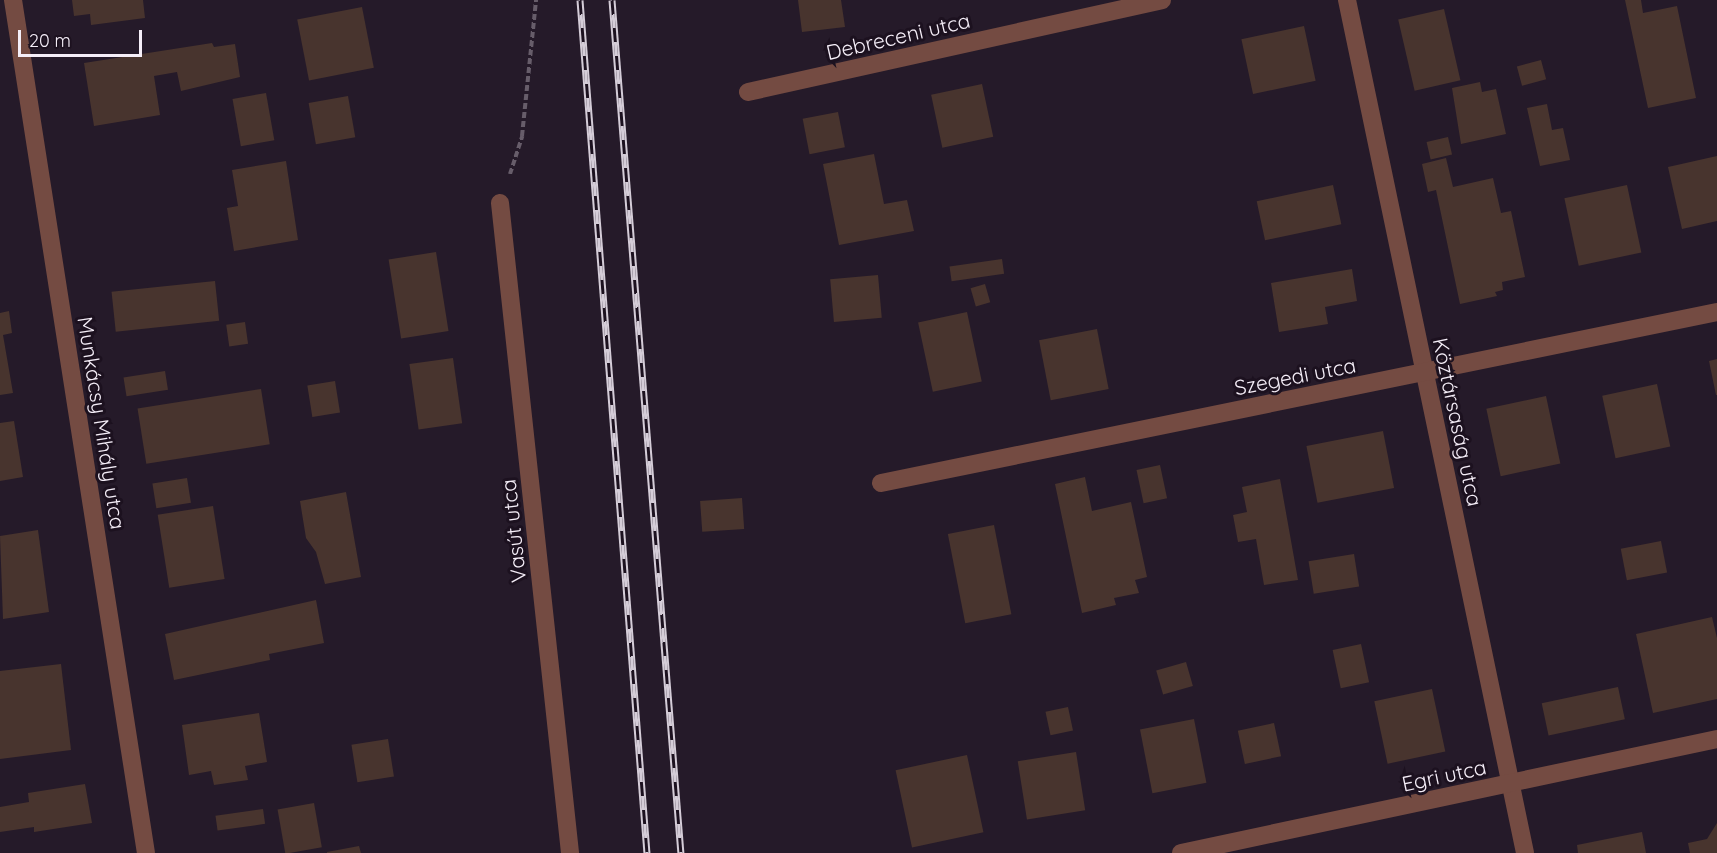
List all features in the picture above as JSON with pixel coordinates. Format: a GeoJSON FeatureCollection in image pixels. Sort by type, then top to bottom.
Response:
{"type":"FeatureCollection","features":[{"type":"Feature","properties":{"kind":"street","name":"Munkácsy Mihály utca"},"geometry":{"type":"LineString","coordinates":[[13,0],[146,853]]}},
{"type":"Feature","properties":{"kind":"street","name":"Debreceni utca"},"geometry":{"type":"LineString","coordinates":[[748,92],[1162,0]]}},
{"type":"Feature","properties":{"kind":"street","name":"Köztársaság utca"},"geometry":{"type":"LineString","coordinates":[[1347,0],[1525,853]]}},
{"type":"Feature","properties":{"kind":"street","name":"Vasút utca"},"geometry":{"type":"LineString","coordinates":[[500,203],[570,853]]}},
{"type":"Feature","properties":{"kind":"street","name":"Szegedi utca"},"geometry":{"type":"LineString","coordinates":[[881,483],[1717,312]]}},
{"type":"Feature","properties":{"kind":"street","name":"Egri utca"},"geometry":{"type":"LineString","coordinates":[[1181,853],[1717,739]]}},
{"type":"Feature","properties":{"kind":"path"},"geometry":{"type":"LineString","coordinates":[[500,203],[522,136],[536,0]]}},
{"type":"Feature","properties":{"kind":"building"},"geometry":{"type":"Polygon","coordinates":[[[72,0],[143,0],[145,18],[91,25],[90,14],[74,16],[72,0]]]}},
{"type":"Feature","properties":{"kind":"building"},"geometry":{"type":"Polygon","coordinates":[[[798,0],[841,0],[845,27],[802,32],[798,0]]]}},
{"type":"Feature","properties":{"kind":"building"},"geometry":{"type":"Polygon","coordinates":[[[1625,0],[1641,0],[1643,13],[1677,6],[1696,98],[1648,108],[1625,0]]]}},
{"type":"Feature","properties":{"kind":"building"},"geometry":{"type":"Polygon","coordinates":[[[362,7],[374,68],[309,80],[297,20],[362,7]]]}},
{"type":"Feature","properties":{"kind":"building"},"geometry":{"type":"Polygon","coordinates":[[[1444,9],[1460,80],[1415,91],[1398,20],[1444,9]]]}},
{"type":"Feature","properties":{"kind":"building"},"geometry":{"type":"Polygon","coordinates":[[[1304,26],[1316,81],[1253,94],[1241,39],[1304,26]]]}},
{"type":"Feature","properties":{"kind":"building"},"geometry":{"type":"Polygon","coordinates":[[[212,43],[214,47],[235,44],[240,77],[181,91],[177,72],[154,76],[160,115],[94,126],[84,63],[212,43]]]}},
{"type":"Feature","properties":{"kind":"building"},"geometry":{"type":"Polygon","coordinates":[[[1541,60],[1546,79],[1522,86],[1517,66],[1541,60]]]}},
{"type":"Feature","properties":{"kind":"building"},"geometry":{"type":"Polygon","coordinates":[[[1480,82],[1482,92],[1496,89],[1506,134],[1461,144],[1452,88],[1480,82]]]}},
{"type":"Feature","properties":{"kind":"building"},"geometry":{"type":"Polygon","coordinates":[[[982,84],[993,137],[942,148],[931,95],[982,84]]]}},
{"type":"Feature","properties":{"kind":"building"},"geometry":{"type":"Polygon","coordinates":[[[266,93],[274,140],[241,146],[233,99],[266,93]]]}},
{"type":"Feature","properties":{"kind":"building"},"geometry":{"type":"Polygon","coordinates":[[[348,96],[355,137],[316,144],[309,103],[348,96]]]}},
{"type":"Feature","properties":{"kind":"building"},"geometry":{"type":"Polygon","coordinates":[[[1547,104],[1552,130],[1563,128],[1570,160],[1540,166],[1527,108],[1547,104]]]}},
{"type":"Feature","properties":{"kind":"building"},"geometry":{"type":"Polygon","coordinates":[[[838,112],[845,147],[810,154],[803,119],[838,112]]]}},
{"type":"Feature","properties":{"kind":"building"},"geometry":{"type":"Polygon","coordinates":[[[1448,137],[1452,155],[1431,159],[1427,142],[1448,137]]]}},
{"type":"Feature","properties":{"kind":"building"},"geometry":{"type":"Polygon","coordinates":[[[874,154],[884,204],[907,200],[914,231],[839,245],[823,164],[874,154]]]}},
{"type":"Feature","properties":{"kind":"building"},"geometry":{"type":"Polygon","coordinates":[[[1717,156],[1717,221],[1682,229],[1668,167],[1717,156]]]}},
{"type":"Feature","properties":{"kind":"building"},"geometry":{"type":"Polygon","coordinates":[[[1446,158],[1453,187],[1493,178],[1501,213],[1511,211],[1525,277],[1502,282],[1503,290],[1495,292],[1497,296],[1460,304],[1436,190],[1428,192],[1422,164],[1446,158]]]}},
{"type":"Feature","properties":{"kind":"building"},"geometry":{"type":"Polygon","coordinates":[[[286,161],[298,240],[234,251],[227,208],[238,206],[232,170],[286,161]]]}},
{"type":"Feature","properties":{"kind":"building"},"geometry":{"type":"Polygon","coordinates":[[[1333,185],[1341,224],[1265,240],[1257,201],[1333,185]]]}},
{"type":"Feature","properties":{"kind":"building"},"geometry":{"type":"Polygon","coordinates":[[[1627,185],[1641,252],[1579,266],[1564,198],[1627,185]]]}},
{"type":"Feature","properties":{"kind":"building"},"geometry":{"type":"Polygon","coordinates":[[[436,252],[449,331],[401,339],[389,260],[436,252]]]}},
{"type":"Feature","properties":{"kind":"building"},"geometry":{"type":"Polygon","coordinates":[[[1002,259],[1004,274],[952,281],[950,266],[1002,259]]]}},
{"type":"Feature","properties":{"kind":"building"},"geometry":{"type":"Polygon","coordinates":[[[1352,269],[1357,301],[1325,307],[1328,324],[1279,332],[1271,283],[1352,269]]]}},
{"type":"Feature","properties":{"kind":"building"},"geometry":{"type":"Polygon","coordinates":[[[878,275],[882,318],[834,322],[830,279],[878,275]]]}},
{"type":"Feature","properties":{"kind":"building"},"geometry":{"type":"Polygon","coordinates":[[[215,281],[219,321],[116,332],[112,292],[215,281]]]}},
{"type":"Feature","properties":{"kind":"building"},"geometry":{"type":"Polygon","coordinates":[[[985,284],[990,302],[976,306],[971,288],[985,284]]]}},
{"type":"Feature","properties":{"kind":"building"},"geometry":{"type":"Polygon","coordinates":[[[9,311],[12,333],[3,335],[13,393],[0,395],[0,313],[9,311]]]}},
{"type":"Feature","properties":{"kind":"building"},"geometry":{"type":"Polygon","coordinates":[[[967,312],[982,381],[933,392],[918,322],[967,312]]]}},
{"type":"Feature","properties":{"kind":"building"},"geometry":{"type":"Polygon","coordinates":[[[245,322],[248,344],[229,346],[226,325],[245,322]]]}},
{"type":"Feature","properties":{"kind":"building"},"geometry":{"type":"Polygon","coordinates":[[[1097,329],[1109,389],[1051,400],[1039,340],[1097,329]]]}},
{"type":"Feature","properties":{"kind":"building"},"geometry":{"type":"Polygon","coordinates":[[[453,358],[462,423],[419,429],[409,364],[453,358]]]}},
{"type":"Feature","properties":{"kind":"building"},"geometry":{"type":"Polygon","coordinates":[[[1717,359],[1717,395],[1716,395],[1709,361],[1717,359]]]}},
{"type":"Feature","properties":{"kind":"building"},"geometry":{"type":"Polygon","coordinates":[[[165,371],[168,390],[126,396],[124,378],[165,371]]]}},
{"type":"Feature","properties":{"kind":"building"},"geometry":{"type":"Polygon","coordinates":[[[335,381],[340,413],[312,417],[307,385],[335,381]]]}},
{"type":"Feature","properties":{"kind":"building"},"geometry":{"type":"Polygon","coordinates":[[[1657,384],[1670,447],[1616,458],[1602,396],[1657,384]]]}},
{"type":"Feature","properties":{"kind":"building"},"geometry":{"type":"Polygon","coordinates":[[[261,389],[270,444],[146,464],[138,409],[261,389]]]}},
{"type":"Feature","properties":{"kind":"building"},"geometry":{"type":"Polygon","coordinates":[[[1546,396],[1560,463],[1501,476],[1486,409],[1546,396]]]}},
{"type":"Feature","properties":{"kind":"building"},"geometry":{"type":"Polygon","coordinates":[[[14,421],[23,477],[0,481],[0,423],[14,421]]]}},
{"type":"Feature","properties":{"kind":"building"},"geometry":{"type":"Polygon","coordinates":[[[1383,431],[1394,488],[1318,503],[1306,446],[1383,431]]]}},
{"type":"Feature","properties":{"kind":"building"},"geometry":{"type":"Polygon","coordinates":[[[1160,465],[1167,498],[1144,503],[1137,470],[1160,465]]]}},
{"type":"Feature","properties":{"kind":"building"},"geometry":{"type":"Polygon","coordinates":[[[1085,477],[1092,511],[1131,502],[1147,577],[1135,580],[1139,593],[1114,598],[1116,605],[1082,613],[1055,484],[1085,477]]]}},
{"type":"Feature","properties":{"kind":"building"},"geometry":{"type":"Polygon","coordinates":[[[187,478],[191,503],[156,508],[152,483],[187,478]]]}},
{"type":"Feature","properties":{"kind":"building"},"geometry":{"type":"Polygon","coordinates":[[[1280,479],[1298,580],[1264,585],[1256,539],[1238,542],[1233,515],[1247,512],[1242,487],[1280,479]]]}},
{"type":"Feature","properties":{"kind":"building"},"geometry":{"type":"Polygon","coordinates":[[[346,492],[361,577],[325,584],[316,552],[306,538],[300,501],[346,492]]]}},
{"type":"Feature","properties":{"kind":"building"},"geometry":{"type":"Polygon","coordinates":[[[742,498],[744,529],[702,532],[700,501],[742,498]]]}},
{"type":"Feature","properties":{"kind":"building"},"geometry":{"type":"Polygon","coordinates":[[[213,506],[225,579],[169,588],[158,515],[213,506]]]}},
{"type":"Feature","properties":{"kind":"building"},"geometry":{"type":"Polygon","coordinates":[[[994,525],[1011,614],[965,623],[948,534],[994,525]]]}},
{"type":"Feature","properties":{"kind":"building"},"geometry":{"type":"Polygon","coordinates":[[[38,530],[49,612],[3,619],[0,536],[38,530]]]}},
{"type":"Feature","properties":{"kind":"building"},"geometry":{"type":"Polygon","coordinates":[[[1661,541],[1667,572],[1627,580],[1621,549],[1661,541]]]}},
{"type":"Feature","properties":{"kind":"building"},"geometry":{"type":"Polygon","coordinates":[[[1354,554],[1359,587],[1314,594],[1309,561],[1354,554]]]}},
{"type":"Feature","properties":{"kind":"building"},"geometry":{"type":"Polygon","coordinates":[[[316,600],[324,643],[269,654],[270,660],[174,680],[165,634],[316,600]]]}},
{"type":"Feature","properties":{"kind":"building"},"geometry":{"type":"Polygon","coordinates":[[[1712,617],[1717,638],[1717,699],[1653,713],[1636,634],[1712,617]]]}},
{"type":"Feature","properties":{"kind":"building"},"geometry":{"type":"Polygon","coordinates":[[[1361,644],[1369,682],[1341,688],[1333,650],[1361,644]]]}},
{"type":"Feature","properties":{"kind":"building"},"geometry":{"type":"Polygon","coordinates":[[[1186,662],[1193,686],[1163,695],[1156,671],[1186,662]]]}},
{"type":"Feature","properties":{"kind":"building"},"geometry":{"type":"Polygon","coordinates":[[[61,664],[71,750],[0,759],[0,671],[61,664]]]}},
{"type":"Feature","properties":{"kind":"building"},"geometry":{"type":"Polygon","coordinates":[[[1618,687],[1625,719],[1549,735],[1542,703],[1618,687]]]}},
{"type":"Feature","properties":{"kind":"building"},"geometry":{"type":"Polygon","coordinates":[[[1432,689],[1445,752],[1388,764],[1374,701],[1432,689]]]}},
{"type":"Feature","properties":{"kind":"building"},"geometry":{"type":"Polygon","coordinates":[[[1068,707],[1073,730],[1050,735],[1046,712],[1068,707]]]}},
{"type":"Feature","properties":{"kind":"building"},"geometry":{"type":"Polygon","coordinates":[[[259,713],[267,762],[245,766],[248,780],[214,785],[211,771],[189,775],[182,725],[259,713]]]}},
{"type":"Feature","properties":{"kind":"building"},"geometry":{"type":"Polygon","coordinates":[[[1194,719],[1206,783],[1152,793],[1140,729],[1194,719]]]}},
{"type":"Feature","properties":{"kind":"building"},"geometry":{"type":"Polygon","coordinates":[[[1274,723],[1281,756],[1245,764],[1238,731],[1274,723]]]}},
{"type":"Feature","properties":{"kind":"building"},"geometry":{"type":"Polygon","coordinates":[[[388,739],[394,777],[357,782],[351,745],[388,739]]]}},
{"type":"Feature","properties":{"kind":"building"},"geometry":{"type":"Polygon","coordinates":[[[1076,752],[1085,810],[1027,820],[1018,761],[1076,752]]]}},
{"type":"Feature","properties":{"kind":"building"},"geometry":{"type":"Polygon","coordinates":[[[967,755],[983,832],[912,847],[896,770],[967,755]]]}},
{"type":"Feature","properties":{"kind":"building"},"geometry":{"type":"Polygon","coordinates":[[[85,784],[92,823],[34,832],[34,827],[0,832],[0,807],[29,802],[28,793],[85,784]]]}},
{"type":"Feature","properties":{"kind":"building"},"geometry":{"type":"Polygon","coordinates":[[[314,803],[322,847],[285,853],[278,809],[314,803]]]}},
{"type":"Feature","properties":{"kind":"building"},"geometry":{"type":"Polygon","coordinates":[[[263,809],[265,824],[218,831],[215,816],[263,809]]]}},
{"type":"Feature","properties":{"kind":"building"},"geometry":{"type":"Polygon","coordinates":[[[1717,823],[1717,853],[1690,853],[1688,843],[1707,839],[1717,823]]]}},
{"type":"Feature","properties":{"kind":"building"},"geometry":{"type":"Polygon","coordinates":[[[1642,832],[1646,853],[1578,853],[1577,845],[1642,832]]]}},
{"type":"Feature","properties":{"kind":"building"},"geometry":{"type":"Polygon","coordinates":[[[359,846],[361,853],[327,853],[327,852],[359,846]]]}},
{"type":"Feature","properties":{"kind":"railway"},"geometry":{"type":"LineString","coordinates":[[580,0],[647,853]]}},
{"type":"Feature","properties":{"kind":"railway"},"geometry":{"type":"LineString","coordinates":[[612,0],[681,853]]}}]}
